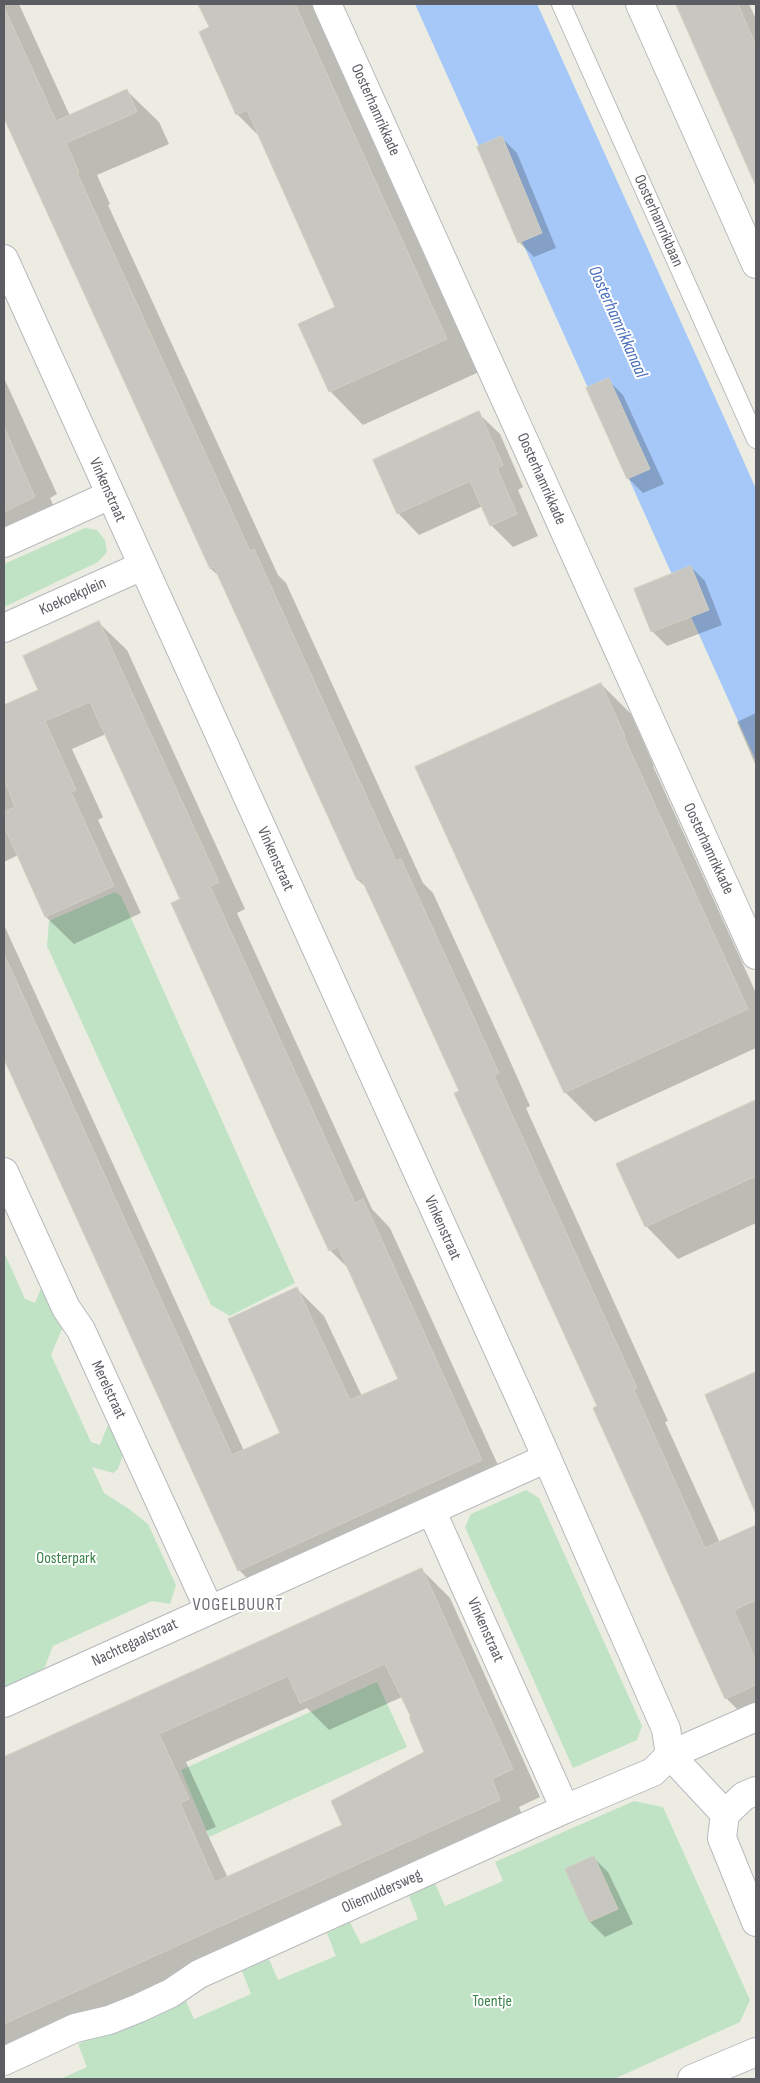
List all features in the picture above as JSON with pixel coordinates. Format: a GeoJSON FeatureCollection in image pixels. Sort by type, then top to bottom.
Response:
{"type":"FeatureCollection","features":[{"type":"Feature","properties":{"kind":"street","name":"Oosterhamrikkade"},"geometry":{"type":"LineString","coordinates":[[327,4],[756,955]]}},
{"type":"Feature","properties":{"kind":"street"},"geometry":{"type":"LineString","coordinates":[[640,4],[756,264]]}},
{"type":"Feature","properties":{"kind":"street","name":"Vinkenstraat"},"geometry":{"type":"LineString","coordinates":[[4,259],[547,1458],[666,1728],[670,1755]]}},
{"type":"Feature","properties":{"kind":"street"},"geometry":{"type":"LineString","coordinates":[[4,543],[110,495]]}},
{"type":"Feature","properties":{"kind":"street","name":"Koekoekplein"},"geometry":{"type":"LineString","coordinates":[[4,628],[142,566]]}},
{"type":"Feature","properties":{"kind":"street","name":"Merelstraat"},"geometry":{"type":"LineString","coordinates":[[4,1172],[66,1308],[81,1330],[209,1609]]}},
{"type":"Feature","properties":{"kind":"street"},"geometry":{"type":"LineString","coordinates":[[432,1512],[547,1458]]}},
{"type":"Feature","properties":{"kind":"street","name":"Vinkenstraat"},"geometry":{"type":"LineString","coordinates":[[432,1512],[565,1809]]}},
{"type":"Feature","properties":{"kind":"street","name":"Nachtegaalstraat"},"geometry":{"type":"LineString","coordinates":[[4,1703],[209,1609],[432,1512]]}},
{"type":"Feature","properties":{"kind":"street","name":"Oliemuldersweg"},"geometry":{"type":"LineString","coordinates":[[4,2061],[75,2028],[110,2020],[147,2004],[171,1993],[199,1974],[565,1809],[653,1772],[670,1755],[756,1717]]}},
{"type":"Feature","properties":{"kind":"street"},"geometry":{"type":"LineString","coordinates":[[670,1755],[725,1814]]}},
{"type":"Feature","properties":{"kind":"street"},"geometry":{"type":"LineString","coordinates":[[756,1791],[744,1796],[725,1814],[722,1838],[747,1871],[756,1922]]}},
{"type":"Feature","properties":{"kind":"street"},"geometry":{"type":"LineString","coordinates":[[692,2079],[756,2052]]}},
{"type":"Feature","properties":{"kind":"lane","name":"Oosterhamrikbaan"},"geometry":{"type":"LineString","coordinates":[[561,4],[756,439]]}},
{"type":"Feature","properties":{"kind":"green space"},"geometry":{"type":"Polygon","coordinates":[[[85,528],[97,530],[105,540],[107,552],[98,562],[4,607],[4,564],[85,528]]]}},
{"type":"Feature","properties":{"kind":"green space"},"geometry":{"type":"Polygon","coordinates":[[[115,892],[121,896],[295,1283],[230,1316],[211,1305],[47,946],[49,921],[115,892]]]}},
{"type":"Feature","properties":{"kind":"green space","name":"Oosterpark"},"geometry":{"type":"Polygon","coordinates":[[[4,1252],[25,1299],[35,1303],[44,1281],[64,1324],[51,1355],[91,1442],[100,1445],[109,1422],[125,1449],[118,1469],[113,1473],[92,1467],[104,1493],[148,1524],[176,1585],[170,1604],[152,1601],[53,1646],[40,1679],[4,1692],[4,1252]]]}},
{"type":"Feature","properties":{"kind":"green space"},"geometry":{"type":"Polygon","coordinates":[[[526,1490],[539,1498],[642,1726],[637,1740],[573,1768],[465,1527],[471,1514],[526,1490]]]}},
{"type":"Feature","properties":{"kind":"green space"},"geometry":{"type":"Polygon","coordinates":[[[377,1682],[407,1747],[209,1837],[181,1770],[377,1682]]]}},
{"type":"Feature","properties":{"kind":"green space","name":"Toentje"},"geometry":{"type":"Polygon","coordinates":[[[634,1801],[663,1807],[750,2000],[740,2022],[614,2079],[60,2079],[87,2067],[78,2044],[184,1997],[194,2019],[251,1994],[242,1971],[269,1959],[278,1980],[336,1956],[327,1933],[350,1922],[361,1944],[418,1919],[409,1896],[435,1883],[445,1906],[503,1881],[495,1862],[634,1801]]]}},
{"type":"Feature","properties":{"kind":"water","name":"Oosterhamrikkanaal"},"geometry":{"type":"Polygon","coordinates":[[[415,4],[537,4],[728,426],[756,489],[756,761],[415,4]]]}},
{"type":"Feature","properties":{"kind":"building"},"geometry":{"type":"Polygon","coordinates":[[[198,4],[295,4],[447,339],[329,392],[298,324],[335,307],[247,110],[236,115],[199,32],[209,27],[198,4]]]}},
{"type":"Feature","properties":{"kind":"building"},"geometry":{"type":"Polygon","coordinates":[[[676,4],[738,4],[756,46],[756,186],[676,4]]]}},
{"type":"Feature","properties":{"kind":"building"},"geometry":{"type":"Polygon","coordinates":[[[4,7],[56,121],[127,89],[137,112],[66,143],[79,172],[77,173],[250,551],[254,549],[396,861],[401,859],[474,1018],[499,1073],[494,1075],[637,1388],[634,1390],[705,1548],[756,1525],[756,1600],[734,1610],[756,1661],[756,1685],[725,1699],[593,1408],[597,1406],[454,1093],[459,1091],[361,878],[357,880],[214,567],[210,569],[4,118],[4,7]]]}},
{"type":"Feature","properties":{"kind":"building"},"geometry":{"type":"Polygon","coordinates":[[[502,136],[542,233],[518,243],[477,147],[502,136]]]}},
{"type":"Feature","properties":{"kind":"building"},"geometry":{"type":"Polygon","coordinates":[[[609,378],[650,469],[627,479],[586,388],[609,378]]]}},
{"type":"Feature","properties":{"kind":"building"},"geometry":{"type":"Polygon","coordinates":[[[479,411],[503,465],[497,468],[517,514],[490,526],[470,481],[397,514],[373,460],[479,411]]]}},
{"type":"Feature","properties":{"kind":"building"},"geometry":{"type":"Polygon","coordinates":[[[4,427],[35,497],[4,512],[4,427]]]}},
{"type":"Feature","properties":{"kind":"building"},"geometry":{"type":"Polygon","coordinates":[[[691,566],[709,610],[651,632],[634,589],[691,566]]]}},
{"type":"Feature","properties":{"kind":"building"},"geometry":{"type":"Polygon","coordinates":[[[99,621],[219,882],[210,886],[355,1203],[363,1199],[482,1460],[238,1571],[4,1059],[4,954],[232,1455],[280,1433],[228,1319],[297,1287],[350,1400],[398,1379],[338,1247],[329,1251],[284,1153],[171,903],[180,899],[90,702],[45,721],[76,790],[71,792],[114,886],[45,917],[4,826],[4,812],[15,807],[4,779],[4,705],[38,690],[23,656],[99,621]]]}},
{"type":"Feature","properties":{"kind":"building"},"geometry":{"type":"Polygon","coordinates":[[[601,683],[748,1009],[564,1093],[415,767],[601,683]]]}},
{"type":"Feature","properties":{"kind":"building"},"geometry":{"type":"Polygon","coordinates":[[[756,1100],[756,1176],[645,1227],[616,1164],[756,1100]]]}},
{"type":"Feature","properties":{"kind":"building"},"geometry":{"type":"Polygon","coordinates":[[[756,1372],[756,1514],[705,1395],[756,1372]]]}},
{"type":"Feature","properties":{"kind":"building"},"geometry":{"type":"Polygon","coordinates":[[[422,1568],[513,1769],[492,1779],[500,1800],[4,2024],[4,1757],[422,1568]],[[385,1664],[300,1703],[288,1676],[159,1734],[189,1799],[180,1803],[215,1882],[342,1825],[331,1801],[424,1752],[410,1715],[385,1664]]]}},
{"type":"Feature","properties":{"kind":"building"},"geometry":{"type":"Polygon","coordinates":[[[594,1856],[618,1909],[589,1922],[565,1869],[594,1856]]]}},
{"type":"Feature","properties":{"kind":"district","name":"VOGELBUURT"},"geometry":{"type":"Point","coordinates":[238,1605]}}]}
